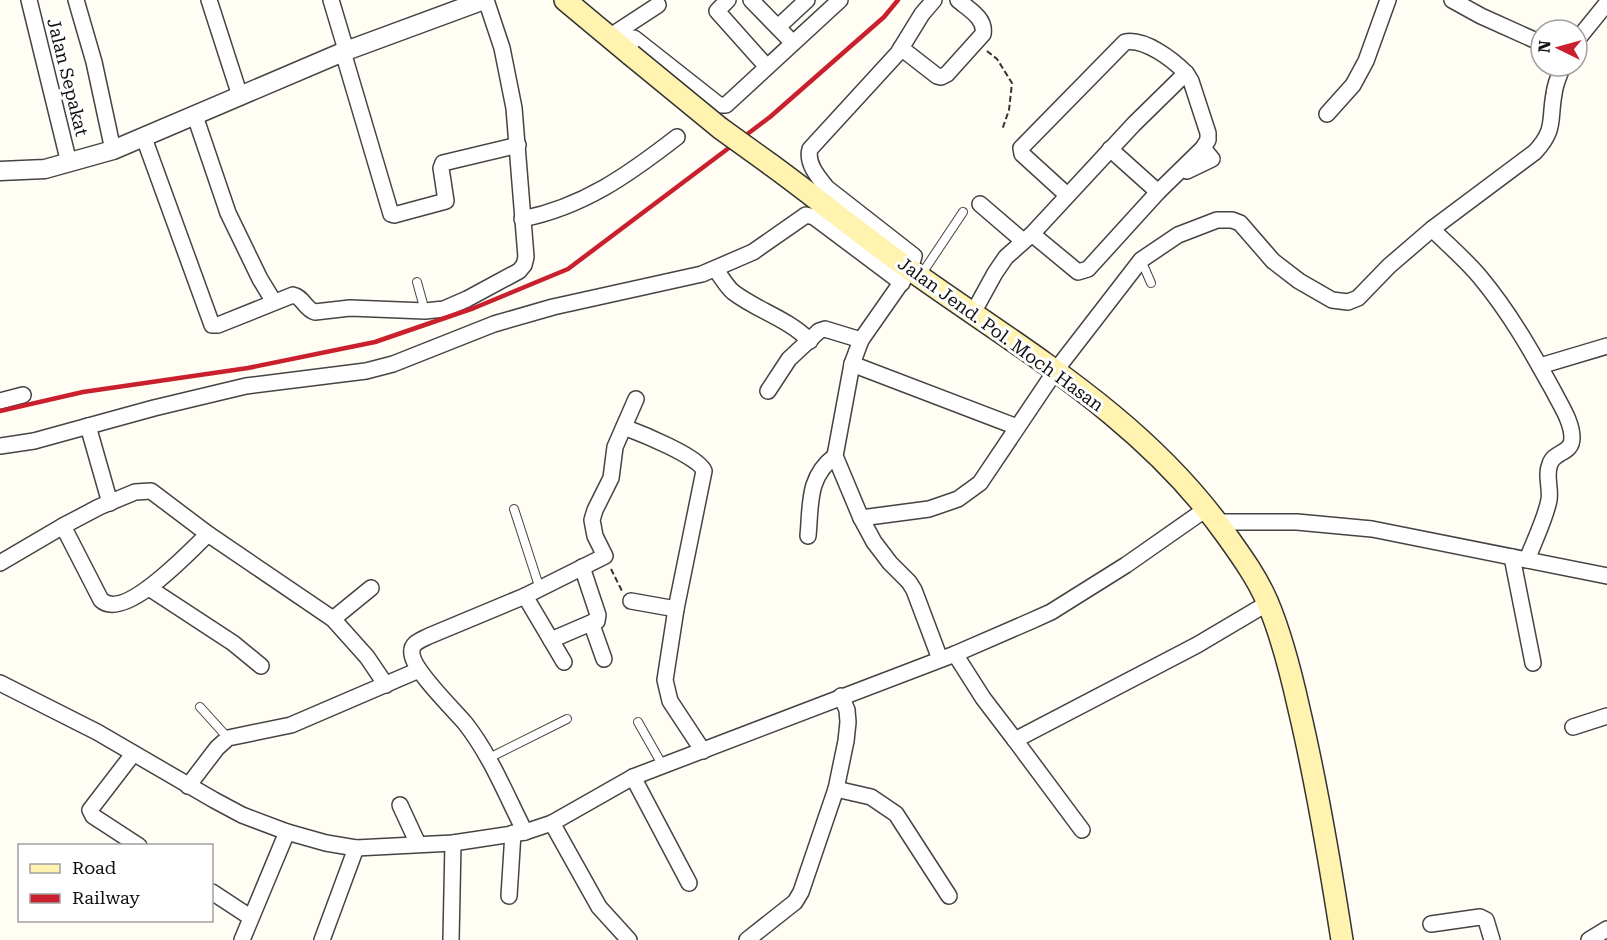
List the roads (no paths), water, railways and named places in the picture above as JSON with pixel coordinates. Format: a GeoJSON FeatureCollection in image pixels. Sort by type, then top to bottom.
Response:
{"type":"FeatureCollection","features":[{"type":"Feature","properties":{"kind":"main road","name":"Jalan Jend. Pol. Moch Hasan"},"geometry":{"type":"LineString","coordinates":[[565,0],[622,44],[720,129],[770,164],[911,276],[973,313],[1056,370],[1112,413],[1183,480],[1251,569],[1268,603],[1290,670],[1312,764],[1342,940]]}},
{"type":"Feature","properties":{"kind":"street","name":"Jalan Sepakat"},"geometry":{"type":"LineString","coordinates":[[30,0],[69,164]]}},
{"type":"Feature","properties":{"kind":"street"},"geometry":{"type":"LineString","coordinates":[[76,0],[94,62],[113,150]]}},
{"type":"Feature","properties":{"kind":"street"},"geometry":{"type":"LineString","coordinates":[[209,0],[240,96]]}},
{"type":"Feature","properties":{"kind":"street"},"geometry":{"type":"LineString","coordinates":[[331,0],[391,214],[399,215],[446,201],[441,168],[443,164],[518,145]]}},
{"type":"Feature","properties":{"kind":"street"},"geometry":{"type":"LineString","coordinates":[[0,171],[45,169],[113,150],[344,51],[485,0],[509,79],[518,145],[526,257],[524,265],[519,271],[451,307],[425,311],[350,308],[330,312],[312,312],[299,297],[293,295],[218,325],[210,323],[144,138]]}},
{"type":"Feature","properties":{"kind":"street"},"geometry":{"type":"LineString","coordinates":[[728,0],[712,5],[767,67]]}},
{"type":"Feature","properties":{"kind":"street"},"geometry":{"type":"LineString","coordinates":[[751,0],[794,43]]}},
{"type":"Feature","properties":{"kind":"street"},"geometry":{"type":"LineString","coordinates":[[778,27],[807,0]]}},
{"type":"Feature","properties":{"kind":"street"},"geometry":{"type":"LineString","coordinates":[[622,44],[634,38],[719,105],[726,105],[840,0]]}},
{"type":"Feature","properties":{"kind":"street"},"geometry":{"type":"LineString","coordinates":[[934,0],[901,48],[810,149],[808,158],[819,179],[827,188],[914,254],[911,276],[861,340],[852,364],[835,456],[861,518],[874,542],[909,582],[940,659]]}},
{"type":"Feature","properties":{"kind":"street"},"geometry":{"type":"LineString","coordinates":[[901,48],[941,77],[983,34],[982,21],[958,0]]}},
{"type":"Feature","properties":{"kind":"street"},"geometry":{"type":"LineString","coordinates":[[1327,114],[1353,85],[1366,61],[1388,0]]}},
{"type":"Feature","properties":{"kind":"street"},"geometry":{"type":"LineString","coordinates":[[1452,0],[1529,38]]}},
{"type":"Feature","properties":{"kind":"street"},"geometry":{"type":"LineString","coordinates":[[1589,25],[1607,3]]}},
{"type":"Feature","properties":{"kind":"street"},"geometry":{"type":"LineString","coordinates":[[622,44],[658,5]]}},
{"type":"Feature","properties":{"kind":"street"},"geometry":{"type":"LineString","coordinates":[[980,204],[1078,272],[1083,272],[1158,192],[1177,176],[1208,140],[1208,133],[1191,81],[1186,73],[1164,55],[1137,43],[1125,42],[1021,148],[1022,154],[1067,195]]}},
{"type":"Feature","properties":{"kind":"street"},"geometry":{"type":"LineString","coordinates":[[973,313],[1006,257],[1186,73]]}},
{"type":"Feature","properties":{"kind":"street"},"geometry":{"type":"LineString","coordinates":[[861,518],[928,509],[958,499],[980,483],[1056,370],[1141,260],[1178,235],[1217,220],[1232,220],[1240,223],[1273,261],[1299,281],[1332,300],[1348,302],[1358,298],[1389,266],[1432,229],[1543,144],[1552,125],[1554,93],[1559,78]]}},
{"type":"Feature","properties":{"kind":"street"},"geometry":{"type":"LineString","coordinates":[[195,116],[228,213],[260,279],[274,302]]}},
{"type":"Feature","properties":{"kind":"street"},"geometry":{"type":"LineString","coordinates":[[522,219],[565,208],[584,199],[637,168],[676,137]]}},
{"type":"Feature","properties":{"kind":"street"},"geometry":{"type":"LineString","coordinates":[[1110,149],[1158,192]]}},
{"type":"Feature","properties":{"kind":"street"},"geometry":{"type":"LineString","coordinates":[[0,446],[34,441],[154,408],[246,386],[366,371],[393,364],[494,324],[553,307],[702,274],[753,252],[806,215],[814,217],[911,276]]}},
{"type":"Feature","properties":{"kind":"street"},"geometry":{"type":"LineString","coordinates":[[1432,229],[1479,276],[1509,315],[1569,420],[1573,439],[1568,450],[1550,462],[1548,501],[1520,558],[1533,663]]}},
{"type":"Feature","properties":{"kind":"street"},"geometry":{"type":"LineString","coordinates":[[715,269],[731,291],[767,313],[788,322],[810,341]]}},
{"type":"Feature","properties":{"kind":"street"},"geometry":{"type":"LineString","coordinates":[[768,391],[789,359],[819,331],[825,329],[861,340]]}},
{"type":"Feature","properties":{"kind":"street"},"geometry":{"type":"LineString","coordinates":[[1540,366],[1607,346]]}},
{"type":"Feature","properties":{"kind":"street"},"geometry":{"type":"LineString","coordinates":[[852,364],[1017,427]]}},
{"type":"Feature","properties":{"kind":"street"},"geometry":{"type":"LineString","coordinates":[[0,401],[23,395]]}},
{"type":"Feature","properties":{"kind":"street"},"geometry":{"type":"LineString","coordinates":[[509,896],[519,833],[489,758],[466,724],[419,670],[412,657],[412,650],[415,643],[525,596],[605,556],[595,536],[592,520],[611,478],[615,447],[636,399]]}},
{"type":"Feature","properties":{"kind":"street"},"geometry":{"type":"LineString","coordinates":[[88,426],[110,502]]}},
{"type":"Feature","properties":{"kind":"street"},"geometry":{"type":"LineString","coordinates":[[624,427],[670,447],[703,466],[704,471],[666,670],[667,692],[670,701],[703,751]]}},
{"type":"Feature","properties":{"kind":"street"},"geometry":{"type":"LineString","coordinates":[[808,536],[812,488],[823,465],[835,456]]}},
{"type":"Feature","properties":{"kind":"street"},"geometry":{"type":"LineString","coordinates":[[0,563],[63,526],[110,502],[135,492],[151,491],[208,534],[333,619],[367,657],[386,685]]}},
{"type":"Feature","properties":{"kind":"street"},"geometry":{"type":"LineString","coordinates":[[0,682],[97,732],[188,786],[242,814],[287,832],[326,843],[356,848],[453,843],[519,833],[552,823],[633,777],[955,654],[1051,612],[1212,516],[1372,529],[1607,576]]}},
{"type":"Feature","properties":{"kind":"street"},"geometry":{"type":"LineString","coordinates":[[63,526],[104,603],[118,604],[149,588],[208,534]]}},
{"type":"Feature","properties":{"kind":"street"},"geometry":{"type":"LineString","coordinates":[[551,640],[597,621],[598,615],[582,567]]}},
{"type":"Feature","properties":{"kind":"street"},"geometry":{"type":"LineString","coordinates":[[149,588],[233,643],[261,666]]}},
{"type":"Feature","properties":{"kind":"street"},"geometry":{"type":"LineString","coordinates":[[333,619],[371,588]]}},
{"type":"Feature","properties":{"kind":"street"},"geometry":{"type":"LineString","coordinates":[[525,596],[564,662]]}},
{"type":"Feature","properties":{"kind":"street"},"geometry":{"type":"LineString","coordinates":[[631,602],[676,609]]}},
{"type":"Feature","properties":{"kind":"street"},"geometry":{"type":"LineString","coordinates":[[1015,740],[1197,645],[1268,603]]}},
{"type":"Feature","properties":{"kind":"street"},"geometry":{"type":"LineString","coordinates":[[593,622],[604,658]]}},
{"type":"Feature","properties":{"kind":"street"},"geometry":{"type":"LineString","coordinates":[[955,654],[983,698],[1082,830]]}},
{"type":"Feature","properties":{"kind":"street"},"geometry":{"type":"LineString","coordinates":[[188,786],[216,748],[228,738],[291,725],[419,670]]}},
{"type":"Feature","properties":{"kind":"street"},"geometry":{"type":"LineString","coordinates":[[747,940],[798,898],[815,855],[836,789],[848,722],[847,710],[841,696]]}},
{"type":"Feature","properties":{"kind":"street"},"geometry":{"type":"LineString","coordinates":[[1573,727],[1607,716]]}},
{"type":"Feature","properties":{"kind":"street"},"geometry":{"type":"LineString","coordinates":[[133,754],[90,810],[93,816],[135,844]]}},
{"type":"Feature","properties":{"kind":"street"},"geometry":{"type":"LineString","coordinates":[[633,777],[688,883]]}},
{"type":"Feature","properties":{"kind":"street"},"geometry":{"type":"LineString","coordinates":[[836,789],[871,797],[896,814],[949,896]]}},
{"type":"Feature","properties":{"kind":"street"},"geometry":{"type":"LineString","coordinates":[[400,805],[418,844]]}},
{"type":"Feature","properties":{"kind":"street"},"geometry":{"type":"LineString","coordinates":[[552,823],[599,907],[628,940]]}},
{"type":"Feature","properties":{"kind":"street"},"geometry":{"type":"LineString","coordinates":[[242,940],[287,832]]}},
{"type":"Feature","properties":{"kind":"street"},"geometry":{"type":"LineString","coordinates":[[451,940],[453,843]]}},
{"type":"Feature","properties":{"kind":"street"},"geometry":{"type":"LineString","coordinates":[[322,940],[356,848]]}},
{"type":"Feature","properties":{"kind":"street"},"geometry":{"type":"LineString","coordinates":[[213,893],[250,917]]}},
{"type":"Feature","properties":{"kind":"street"},"geometry":{"type":"LineString","coordinates":[[1431,924],[1480,917],[1486,920],[1492,940]]}},
{"type":"Feature","properties":{"kind":"street"},"geometry":{"type":"LineString","coordinates":[[1589,940],[1607,929]]}},
{"type":"Feature","properties":{"kind":"lane"},"geometry":{"type":"LineString","coordinates":[[911,276],[963,212]]}},
{"type":"Feature","properties":{"kind":"lane"},"geometry":{"type":"LineString","coordinates":[[1141,260],[1151,283]]}},
{"type":"Feature","properties":{"kind":"lane"},"geometry":{"type":"LineString","coordinates":[[417,282],[425,311]]}},
{"type":"Feature","properties":{"kind":"lane"},"geometry":{"type":"LineString","coordinates":[[514,509],[540,589]]}},
{"type":"Feature","properties":{"kind":"lane"},"geometry":{"type":"LineString","coordinates":[[200,707],[228,738]]}},
{"type":"Feature","properties":{"kind":"lane"},"geometry":{"type":"LineString","coordinates":[[489,758],[567,718]]}},
{"type":"Feature","properties":{"kind":"lane"},"geometry":{"type":"LineString","coordinates":[[638,722],[663,766]]}},
{"type":"Feature","properties":{"kind":"railway"},"geometry":{"type":"LineString","coordinates":[[0,411],[83,392],[248,368],[375,342],[474,308],[568,269],[770,117],[884,17],[898,0]]}}]}
